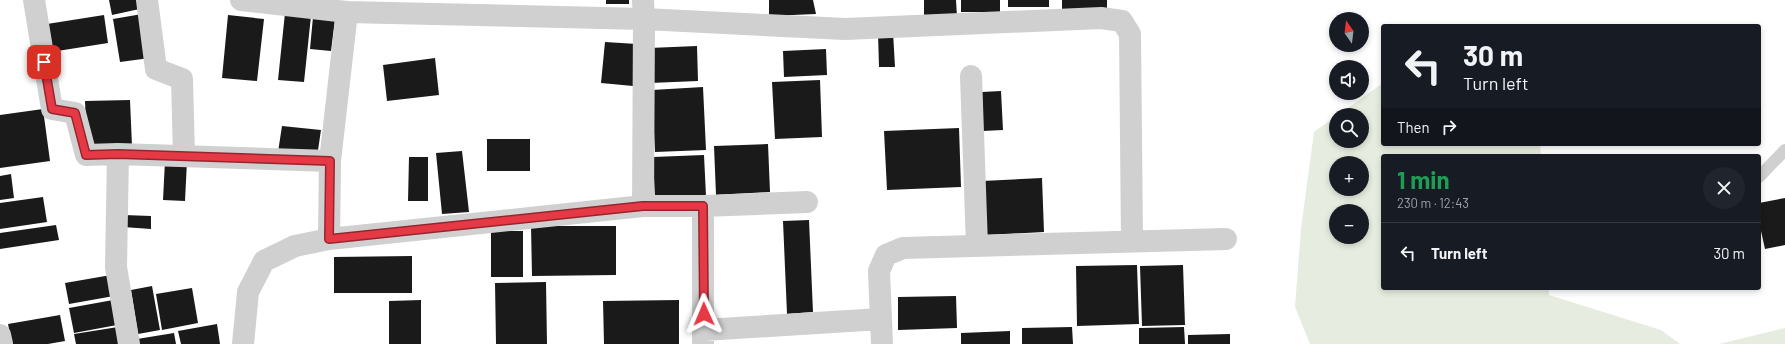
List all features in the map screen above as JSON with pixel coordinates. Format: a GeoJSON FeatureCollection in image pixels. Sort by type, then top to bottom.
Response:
{"type":"FeatureCollection","features":[{"type":"Feature","properties":{"kind":"street"},"geometry":{"type":"LineString","coordinates":[[34,0],[52,109],[75,113],[86,155],[118,154],[330,161]]}},
{"type":"Feature","properties":{"kind":"street"},"geometry":{"type":"LineString","coordinates":[[148,0],[156,69],[182,79],[184,156]]}},
{"type":"Feature","properties":{"kind":"street"},"geometry":{"type":"LineString","coordinates":[[240,0],[347,12],[467,7],[644,10],[845,29],[1101,18],[1122,21],[1130,34],[1132,241]]}},
{"type":"Feature","properties":{"kind":"street"},"geometry":{"type":"LineString","coordinates":[[643,206],[644,10]]}},
{"type":"Feature","properties":{"kind":"street"},"geometry":{"type":"LineString","coordinates":[[329,239],[330,161],[347,12]]}},
{"type":"Feature","properties":{"kind":"street"},"geometry":{"type":"LineString","coordinates":[[971,76],[977,246]]}},
{"type":"Feature","properties":{"kind":"street"},"geometry":{"type":"LineString","coordinates":[[118,154],[116,267],[129,344]]}},
{"type":"Feature","properties":{"kind":"street"},"geometry":{"type":"LineString","coordinates":[[243,344],[248,292],[264,261],[295,246],[329,239],[643,206],[703,206],[807,202]]}},
{"type":"Feature","properties":{"kind":"street"},"geometry":{"type":"LineString","coordinates":[[703,206],[703,337],[881,319]]}},
{"type":"Feature","properties":{"kind":"street"},"geometry":{"type":"LineString","coordinates":[[882,344],[879,271],[886,255],[903,248],[1226,239]]}},
{"type":"Feature","properties":{"kind":"street"},"geometry":{"type":"LineString","coordinates":[[0,335],[2,344]]}},
{"type":"Feature","properties":{"kind":"lane"},"geometry":{"type":"LineString","coordinates":[[1761,175],[1785,150]]}},
{"type":"Feature","properties":{"kind":"shaded area"},"geometry":{"type":"Polygon","coordinates":[[[1381,84],[1381,146],[1540,146],[1541,154],[1381,154],[1381,290],[1549,290],[1549,295],[1661,330],[1680,344],[1310,344],[1295,307],[1301,229],[1314,132],[1329,121],[1329,148],[1369,148],[1369,108],[1348,108],[1359,100],[1369,100],[1369,93],[1381,84]]]}},
{"type":"Feature","properties":{"kind":"shaded area"},"geometry":{"type":"Polygon","coordinates":[[[1785,328],[1785,344],[1719,344],[1785,328]]]}},
{"type":"Feature","properties":{"kind":"building"},"geometry":{"type":"Polygon","coordinates":[[[109,0],[142,0],[144,8],[112,15],[109,0]]]}},
{"type":"Feature","properties":{"kind":"building"},"geometry":{"type":"Polygon","coordinates":[[[606,0],[629,0],[629,4],[606,4],[606,0]]]}},
{"type":"Feature","properties":{"kind":"building"},"geometry":{"type":"Polygon","coordinates":[[[769,0],[813,0],[816,14],[769,16],[769,0]]]}},
{"type":"Feature","properties":{"kind":"building"},"geometry":{"type":"Polygon","coordinates":[[[924,0],[956,0],[957,17],[924,18],[924,0]]]}},
{"type":"Feature","properties":{"kind":"building"},"geometry":{"type":"Polygon","coordinates":[[[961,0],[1000,0],[1000,12],[961,12],[961,0]]]}},
{"type":"Feature","properties":{"kind":"building"},"geometry":{"type":"Polygon","coordinates":[[[1008,0],[1049,0],[1049,7],[1008,7],[1008,0]]]}},
{"type":"Feature","properties":{"kind":"building"},"geometry":{"type":"Polygon","coordinates":[[[1062,0],[1107,0],[1107,10],[1062,10],[1062,0]]]}},
{"type":"Feature","properties":{"kind":"building"},"geometry":{"type":"Polygon","coordinates":[[[285,13],[311,16],[304,82],[278,80],[285,13]]]}},
{"type":"Feature","properties":{"kind":"building"},"geometry":{"type":"Polygon","coordinates":[[[142,14],[150,58],[120,62],[113,19],[142,14]]]}},
{"type":"Feature","properties":{"kind":"building"},"geometry":{"type":"Polygon","coordinates":[[[104,15],[108,43],[51,52],[47,24],[104,15]]]}},
{"type":"Feature","properties":{"kind":"building"},"geometry":{"type":"Polygon","coordinates":[[[228,15],[264,19],[257,81],[222,78],[228,15]]]}},
{"type":"Feature","properties":{"kind":"building"},"geometry":{"type":"Polygon","coordinates":[[[313,17],[335,19],[331,51],[310,49],[313,17]]]}},
{"type":"Feature","properties":{"kind":"building"},"geometry":{"type":"Polygon","coordinates":[[[893,32],[895,67],[879,67],[878,33],[893,32]]]}},
{"type":"Feature","properties":{"kind":"building"},"geometry":{"type":"Polygon","coordinates":[[[605,42],[637,44],[633,86],[601,83],[605,42]]]}},
{"type":"Feature","properties":{"kind":"building"},"geometry":{"type":"Polygon","coordinates":[[[697,46],[698,81],[650,83],[649,48],[697,46]]]}},
{"type":"Feature","properties":{"kind":"building"},"geometry":{"type":"Polygon","coordinates":[[[826,49],[827,75],[784,77],[783,51],[826,49]]]}},
{"type":"Feature","properties":{"kind":"building"},"geometry":{"type":"Polygon","coordinates":[[[435,58],[439,95],[387,101],[383,65],[435,58]]]}},
{"type":"Feature","properties":{"kind":"building"},"geometry":{"type":"Polygon","coordinates":[[[820,80],[822,137],[775,139],[772,82],[820,80]]]}},
{"type":"Feature","properties":{"kind":"building"},"geometry":{"type":"Polygon","coordinates":[[[703,87],[706,150],[655,152],[652,90],[703,87]]]}},
{"type":"Feature","properties":{"kind":"building"},"geometry":{"type":"Polygon","coordinates":[[[1001,91],[1003,130],[983,131],[982,92],[1001,91]]]}},
{"type":"Feature","properties":{"kind":"building"},"geometry":{"type":"Polygon","coordinates":[[[130,100],[132,146],[87,148],[85,101],[130,100]]]}},
{"type":"Feature","properties":{"kind":"building"},"geometry":{"type":"Polygon","coordinates":[[[43,109],[50,161],[0,168],[0,115],[43,109]]]}},
{"type":"Feature","properties":{"kind":"building"},"geometry":{"type":"Polygon","coordinates":[[[282,126],[321,130],[317,157],[278,152],[282,126]]]}},
{"type":"Feature","properties":{"kind":"building"},"geometry":{"type":"Polygon","coordinates":[[[959,128],[961,187],[887,190],[884,131],[959,128]]]}},
{"type":"Feature","properties":{"kind":"building"},"geometry":{"type":"Polygon","coordinates":[[[487,139],[530,139],[530,171],[487,171],[487,139]]]}},
{"type":"Feature","properties":{"kind":"building"},"geometry":{"type":"Polygon","coordinates":[[[768,144],[770,192],[716,195],[714,146],[768,144]]]}},
{"type":"Feature","properties":{"kind":"building"},"geometry":{"type":"Polygon","coordinates":[[[462,151],[469,212],[442,214],[436,153],[462,151]]]}},
{"type":"Feature","properties":{"kind":"building"},"geometry":{"type":"Polygon","coordinates":[[[704,155],[706,196],[655,198],[653,157],[704,155]]]}},
{"type":"Feature","properties":{"kind":"building"},"geometry":{"type":"Polygon","coordinates":[[[409,157],[428,157],[428,201],[408,201],[409,157]]]}},
{"type":"Feature","properties":{"kind":"building"},"geometry":{"type":"Polygon","coordinates":[[[165,161],[187,161],[185,201],[163,200],[165,161]]]}},
{"type":"Feature","properties":{"kind":"building"},"geometry":{"type":"Polygon","coordinates":[[[11,174],[14,198],[0,200],[0,176],[11,174]]]}},
{"type":"Feature","properties":{"kind":"building"},"geometry":{"type":"Polygon","coordinates":[[[1042,178],[1044,232],[985,235],[982,181],[1042,178]]]}},
{"type":"Feature","properties":{"kind":"building"},"geometry":{"type":"Polygon","coordinates":[[[43,197],[47,222],[0,229],[0,203],[43,197]]]}},
{"type":"Feature","properties":{"kind":"building"},"geometry":{"type":"Polygon","coordinates":[[[1785,198],[1785,245],[1765,249],[1761,231],[1761,203],[1785,198]]]}},
{"type":"Feature","properties":{"kind":"building"},"geometry":{"type":"Polygon","coordinates":[[[124,215],[151,216],[151,229],[123,227],[124,215]]]}},
{"type":"Feature","properties":{"kind":"building"},"geometry":{"type":"Polygon","coordinates":[[[809,220],[813,312],[787,314],[783,221],[809,220]]]}},
{"type":"Feature","properties":{"kind":"building"},"geometry":{"type":"Polygon","coordinates":[[[56,225],[59,240],[0,249],[0,233],[56,225]]]}},
{"type":"Feature","properties":{"kind":"building"},"geometry":{"type":"Polygon","coordinates":[[[531,226],[616,226],[616,275],[532,276],[531,226]]]}},
{"type":"Feature","properties":{"kind":"building"},"geometry":{"type":"Polygon","coordinates":[[[491,231],[523,231],[523,277],[491,277],[491,231]]]}},
{"type":"Feature","properties":{"kind":"building"},"geometry":{"type":"Polygon","coordinates":[[[412,256],[412,293],[334,293],[334,257],[412,256]]]}},
{"type":"Feature","properties":{"kind":"building"},"geometry":{"type":"Polygon","coordinates":[[[1137,265],[1139,324],[1077,326],[1076,266],[1137,265]]]}},
{"type":"Feature","properties":{"kind":"building"},"geometry":{"type":"Polygon","coordinates":[[[1183,265],[1185,325],[1142,326],[1140,266],[1183,265]]]}},
{"type":"Feature","properties":{"kind":"building"},"geometry":{"type":"Polygon","coordinates":[[[111,275],[114,296],[69,304],[65,283],[111,275]]]}},
{"type":"Feature","properties":{"kind":"building"},"geometry":{"type":"Polygon","coordinates":[[[546,282],[547,344],[496,344],[495,283],[546,282]]]}},
{"type":"Feature","properties":{"kind":"building"},"geometry":{"type":"Polygon","coordinates":[[[152,286],[160,330],[138,334],[131,290],[152,286]]]}},
{"type":"Feature","properties":{"kind":"building"},"geometry":{"type":"Polygon","coordinates":[[[192,288],[198,323],[162,330],[156,294],[192,288]]]}},
{"type":"Feature","properties":{"kind":"building"},"geometry":{"type":"Polygon","coordinates":[[[956,296],[957,328],[898,330],[898,297],[956,296]]]}},
{"type":"Feature","properties":{"kind":"building"},"geometry":{"type":"Polygon","coordinates":[[[113,300],[117,325],[74,333],[69,308],[113,300]]]}},
{"type":"Feature","properties":{"kind":"building"},"geometry":{"type":"Polygon","coordinates":[[[421,300],[421,344],[389,344],[389,301],[421,300]]]}},
{"type":"Feature","properties":{"kind":"building"},"geometry":{"type":"Polygon","coordinates":[[[679,300],[679,344],[604,344],[603,301],[679,300]]]}},
{"type":"Feature","properties":{"kind":"building"},"geometry":{"type":"Polygon","coordinates":[[[60,315],[65,341],[48,344],[12,344],[8,324],[60,315]]]}},
{"type":"Feature","properties":{"kind":"building"},"geometry":{"type":"Polygon","coordinates":[[[217,324],[220,344],[181,344],[178,331],[217,324]]]}},
{"type":"Feature","properties":{"kind":"building"},"geometry":{"type":"Polygon","coordinates":[[[118,327],[121,344],[76,344],[74,334],[118,327]]]}},
{"type":"Feature","properties":{"kind":"building"},"geometry":{"type":"Polygon","coordinates":[[[1072,327],[1073,344],[1022,344],[1022,328],[1072,327]]]}},
{"type":"Feature","properties":{"kind":"building"},"geometry":{"type":"Polygon","coordinates":[[[1184,327],[1185,344],[1139,344],[1139,328],[1184,327]]]}},
{"type":"Feature","properties":{"kind":"building"},"geometry":{"type":"Polygon","coordinates":[[[1010,331],[1010,344],[961,344],[961,333],[1010,331]]]}},
{"type":"Feature","properties":{"kind":"building"},"geometry":{"type":"Polygon","coordinates":[[[174,333],[176,344],[138,344],[137,339],[174,333]]]}},
{"type":"Feature","properties":{"kind":"building"},"geometry":{"type":"Polygon","coordinates":[[[1230,334],[1230,344],[1188,344],[1188,335],[1230,334]]]}},
{"type":"Feature","properties":{"kind":"route"},"geometry":{"type":"LineString","coordinates":[[44,62],[52,109],[75,113],[86,155],[118,154],[330,161],[329,239],[643,206],[703,206],[704,314]]}}]}
